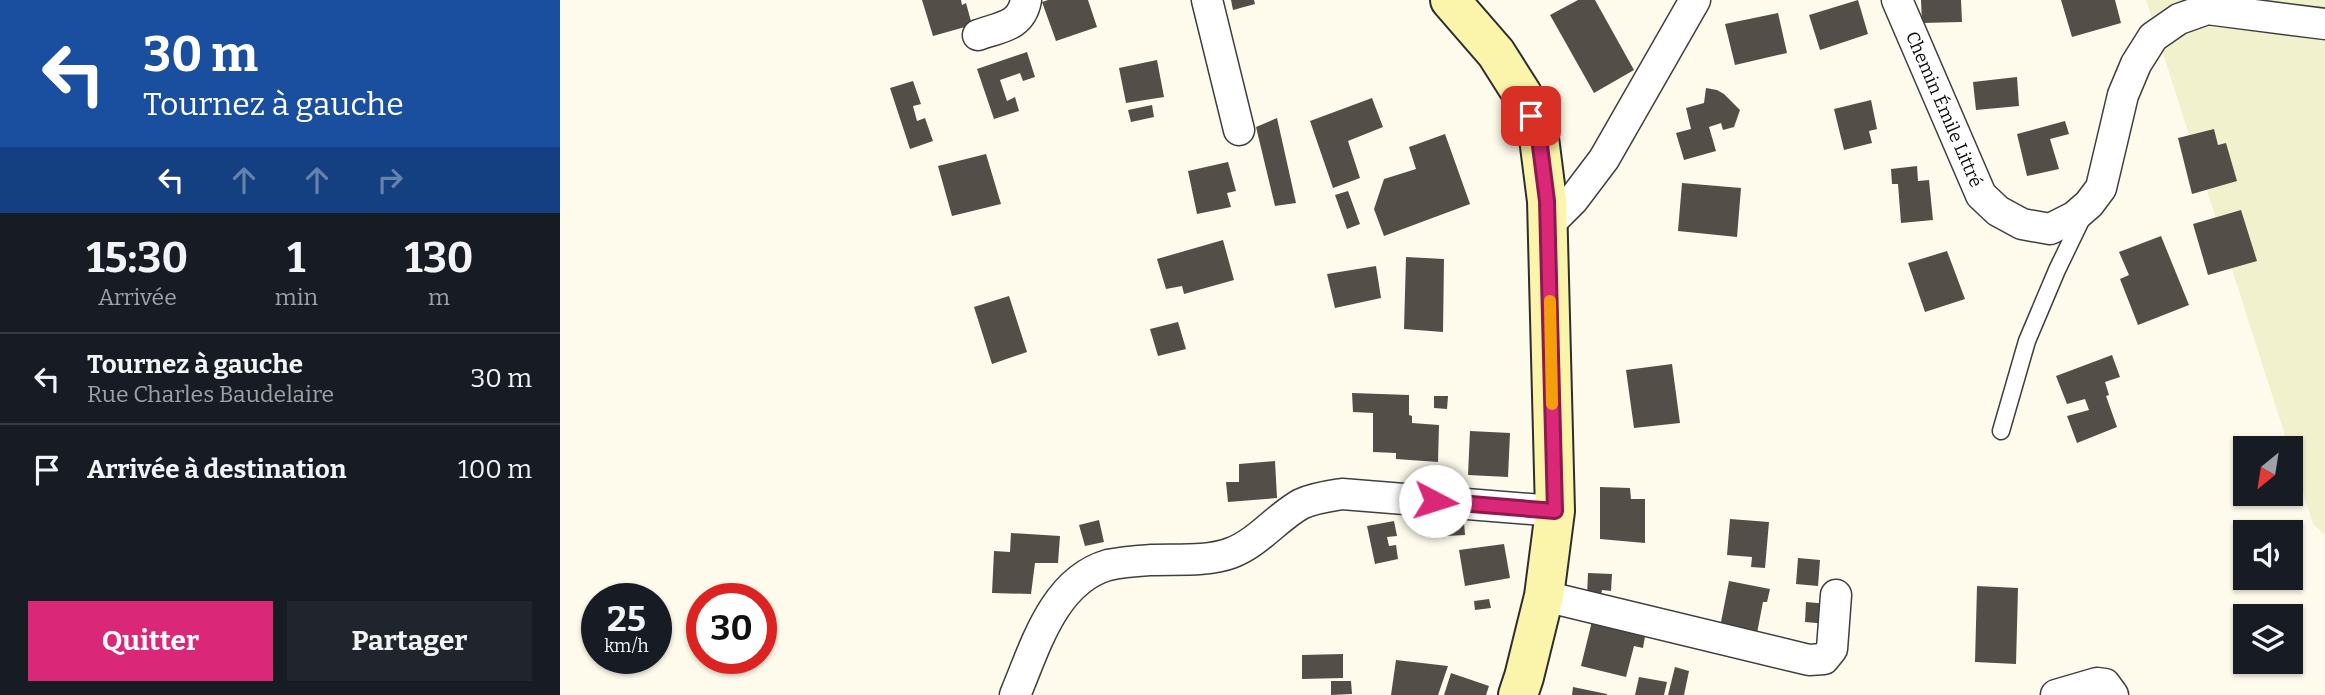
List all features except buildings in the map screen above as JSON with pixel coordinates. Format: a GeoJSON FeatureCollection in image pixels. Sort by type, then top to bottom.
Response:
{"type":"FeatureCollection","features":[{"type":"Feature","properties":{"kind":"main road"},"geometry":{"type":"LineString","coordinates":[[1450,0],[1496,53],[1522,94],[1539,138],[1548,225],[1555,511],[1544,596],[1518,695]]}},
{"type":"Feature","properties":{"kind":"street"},"geometry":{"type":"LineString","coordinates":[[978,35],[1016,21],[1024,12],[1026,0]]}},
{"type":"Feature","properties":{"kind":"street"},"geometry":{"type":"LineString","coordinates":[[1208,0],[1239,130]]}},
{"type":"Feature","properties":{"kind":"street"},"geometry":{"type":"LineString","coordinates":[[1548,225],[1573,200],[1604,159],[1695,0]]}},
{"type":"Feature","properties":{"kind":"street","name":"Chemin Émile Littré"},"geometry":{"type":"LineString","coordinates":[[1896,0],[1981,195],[1998,211],[2022,224],[2050,229],[2074,217],[2089,204],[2101,188],[2123,95],[2136,64],[2153,37],[2179,19],[2207,9],[2325,23]]}},
{"type":"Feature","properties":{"kind":"street"},"geometry":{"type":"LineString","coordinates":[[1015,695],[1055,606],[1081,580],[1106,566],[1135,561],[1228,554],[1254,540],[1301,505],[1321,497],[1342,494],[1555,511]]}},
{"type":"Feature","properties":{"kind":"street"},"geometry":{"type":"LineString","coordinates":[[1544,596],[1809,660],[1824,659],[1832,649],[1836,595]]}},
{"type":"Feature","properties":{"kind":"street"},"geometry":{"type":"LineString","coordinates":[[2056,695],[2097,683],[2105,684],[2113,695]]}},
{"type":"Feature","properties":{"kind":"lane"},"geometry":{"type":"LineString","coordinates":[[2001,431],[2027,341],[2089,204]]}},
{"type":"Feature","properties":{"kind":"green space"},"geometry":{"type":"Polygon","coordinates":[[[2146,0],[2325,0],[2325,535],[2313,524],[2303,492],[2303,436],[2285,436],[2146,0]]]}},
{"type":"Feature","properties":{"kind":"slow traffic"},"geometry":{"type":"LineString","coordinates":[[1550,301],[1552,404]]}},
{"type":"Feature","properties":{"kind":"route"},"geometry":{"type":"LineString","coordinates":[[1435,501],[1555,511],[1547,201],[1539,138],[1531,116]]}}]}
